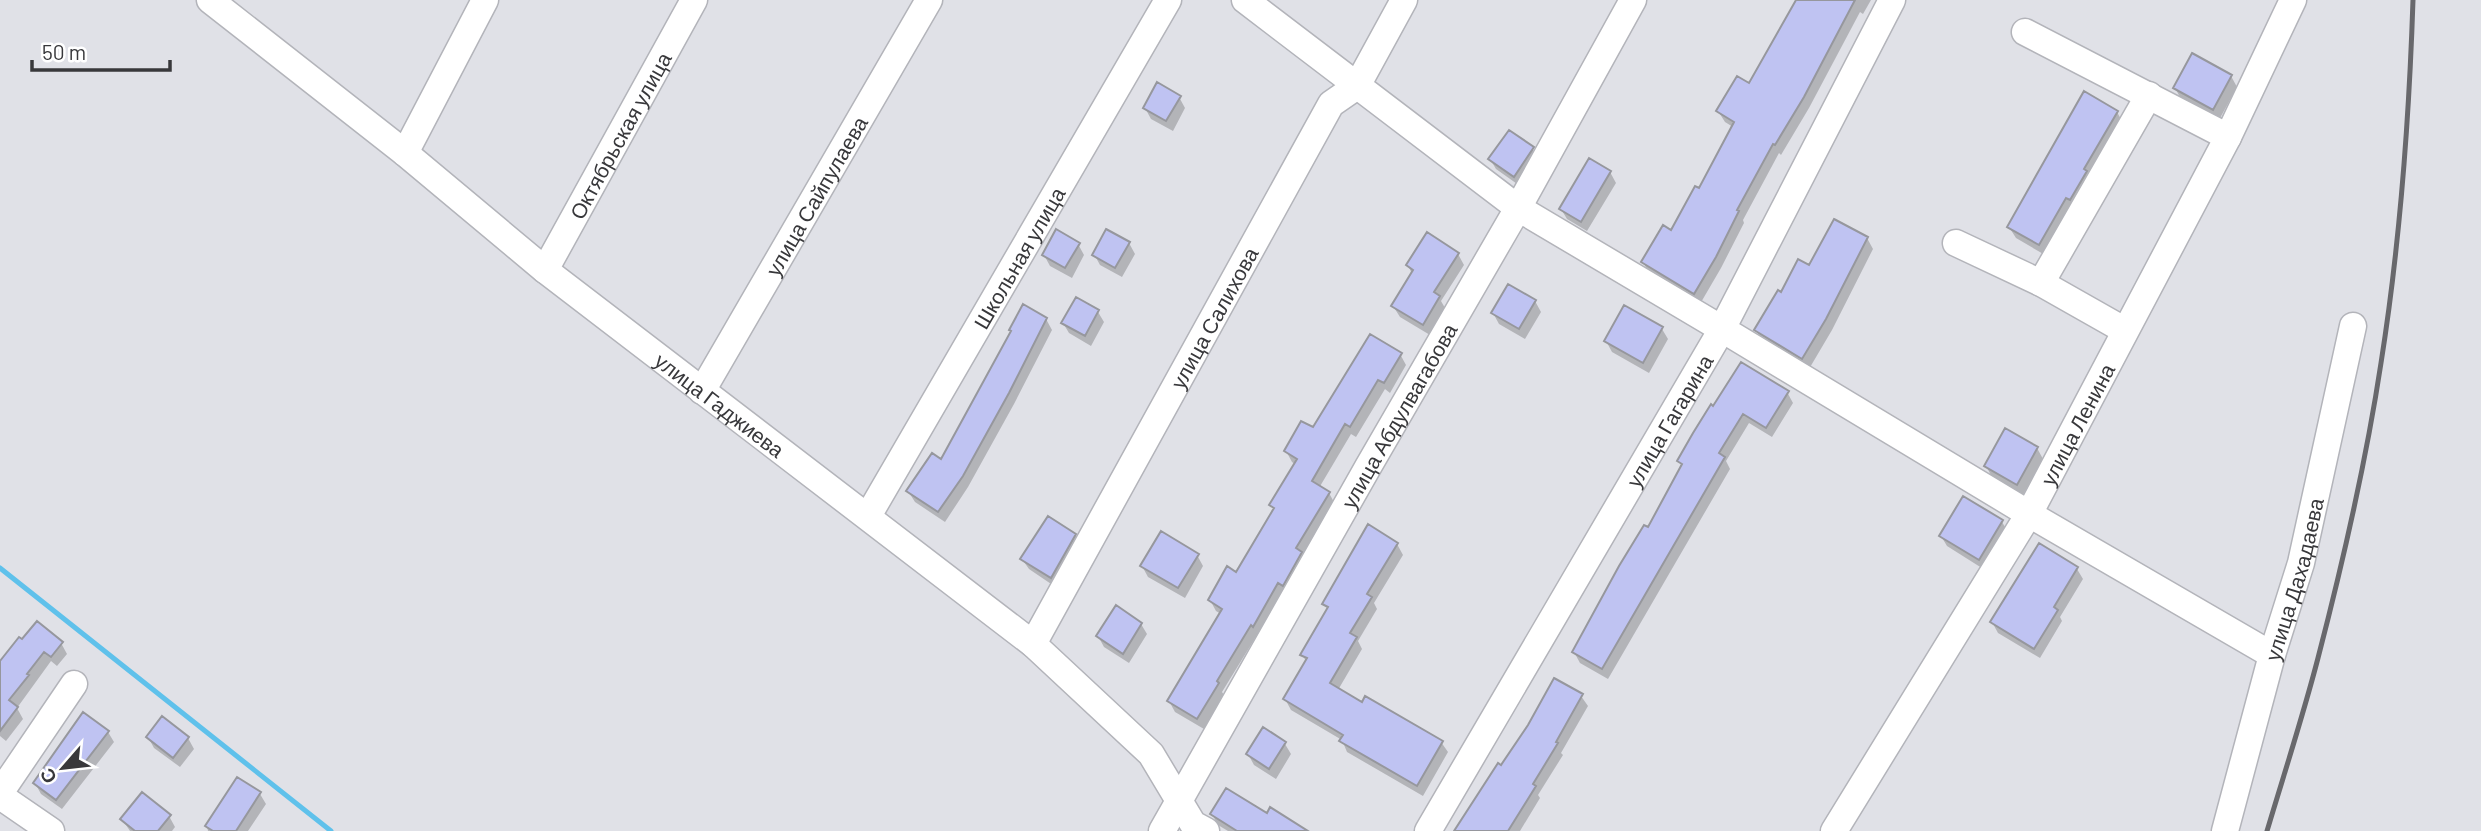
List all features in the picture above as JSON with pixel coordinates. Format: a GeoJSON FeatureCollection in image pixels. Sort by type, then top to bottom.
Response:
{"type":"FeatureCollection","features":[{"type":"Feature","properties":{"kind":"street","name":"улица Гаджиева"},"geometry":{"type":"LineString","coordinates":[[210,0],[405,153],[545,270],[1033,644],[1151,754],[1193,824],[1206,831]]}},
{"type":"Feature","properties":{"kind":"street"},"geometry":{"type":"LineString","coordinates":[[405,153],[485,0]]}},
{"type":"Feature","properties":{"kind":"street","name":"Октябрьская улица"},"geometry":{"type":"LineString","coordinates":[[545,270],[694,0]]}},
{"type":"Feature","properties":{"kind":"street","name":"улица Сайпулаева"},"geometry":{"type":"LineString","coordinates":[[702,391],[929,0]]}},
{"type":"Feature","properties":{"kind":"street","name":"Школьная улица"},"geometry":{"type":"LineString","coordinates":[[868,516],[1168,0]]}},
{"type":"Feature","properties":{"kind":"street"},"geometry":{"type":"LineString","coordinates":[[1245,0],[1518,208],[2029,514],[2272,655]]}},
{"type":"Feature","properties":{"kind":"street","name":"улица Салихова"},"geometry":{"type":"LineString","coordinates":[[1033,644],[1331,104],[1356,86],[1404,0]]}},
{"type":"Feature","properties":{"kind":"street","name":"улица Абдулвагабова"},"geometry":{"type":"LineString","coordinates":[[1162,831],[1518,208],[1633,0]]}},
{"type":"Feature","properties":{"kind":"street","name":"улица Гагарина"},"geometry":{"type":"LineString","coordinates":[[1428,831],[1722,328],[1892,0]]}},
{"type":"Feature","properties":{"kind":"street","name":"улица Ленина"},"geometry":{"type":"LineString","coordinates":[[1834,831],[2029,514],[2228,137],[2293,0]]}},
{"type":"Feature","properties":{"kind":"street"},"geometry":{"type":"LineString","coordinates":[[2025,32],[2228,137]]}},
{"type":"Feature","properties":{"kind":"street"},"geometry":{"type":"LineString","coordinates":[[2041,283],[2149,95]]}},
{"type":"Feature","properties":{"kind":"street"},"geometry":{"type":"LineString","coordinates":[[1956,243],[2041,283],[2124,330]]}},
{"type":"Feature","properties":{"kind":"street","name":"улица Дахадаева"},"geometry":{"type":"LineString","coordinates":[[2225,831],[2272,655],[2301,563],[2353,326]]}},
{"type":"Feature","properties":{"kind":"street"},"geometry":{"type":"LineString","coordinates":[[51,831],[0,794],[74,684]]}},
{"type":"Feature","properties":{"kind":"building"},"geometry":{"type":"Polygon","coordinates":[[[1796,0],[1855,0],[1804,97],[1775,145],[1773,144],[1737,210],[1739,211],[1716,257],[1694,294],[1641,262],[1663,225],[1671,230],[1695,186],[1699,188],[1734,122],[1716,111],[1737,76],[1749,83],[1796,0]]]}},
{"type":"Feature","properties":{"kind":"building"},"geometry":{"type":"Polygon","coordinates":[[[2192,53],[2232,75],[2213,110],[2173,88],[2192,53]]]}},
{"type":"Feature","properties":{"kind":"building"},"geometry":{"type":"Polygon","coordinates":[[[1157,82],[1181,96],[1166,121],[1143,108],[1157,82]]]}},
{"type":"Feature","properties":{"kind":"building"},"geometry":{"type":"Polygon","coordinates":[[[2084,91],[2118,111],[2084,169],[2087,171],[2070,200],[2066,198],[2039,245],[2007,227],[2084,91]]]}},
{"type":"Feature","properties":{"kind":"building"},"geometry":{"type":"Polygon","coordinates":[[[1509,130],[1534,147],[1514,177],[1488,159],[1509,130]]]}},
{"type":"Feature","properties":{"kind":"building"},"geometry":{"type":"Polygon","coordinates":[[[1589,158],[1611,171],[1581,222],[1559,209],[1589,158]]]}},
{"type":"Feature","properties":{"kind":"building"},"geometry":{"type":"Polygon","coordinates":[[[1834,219],[1868,237],[1802,359],[1754,330],[1778,290],[1781,292],[1798,259],[1809,265],[1834,219]]]}},
{"type":"Feature","properties":{"kind":"building"},"geometry":{"type":"Polygon","coordinates":[[[1056,229],[1080,243],[1065,268],[1042,255],[1056,229]]]}},
{"type":"Feature","properties":{"kind":"building"},"geometry":{"type":"Polygon","coordinates":[[[1106,229],[1130,242],[1115,268],[1092,255],[1106,229]]]}},
{"type":"Feature","properties":{"kind":"building"},"geometry":{"type":"Polygon","coordinates":[[[1427,232],[1459,253],[1434,292],[1440,296],[1423,325],[1391,306],[1413,270],[1406,265],[1427,232]]]}},
{"type":"Feature","properties":{"kind":"building"},"geometry":{"type":"Polygon","coordinates":[[[1508,284],[1536,300],[1519,329],[1491,313],[1508,284]]]}},
{"type":"Feature","properties":{"kind":"building"},"geometry":{"type":"Polygon","coordinates":[[[1076,297],[1099,310],[1085,336],[1061,323],[1076,297]]]}},
{"type":"Feature","properties":{"kind":"building"},"geometry":{"type":"Polygon","coordinates":[[[1023,304],[1047,318],[963,476],[938,512],[906,491],[932,453],[941,459],[1023,304]]]}},
{"type":"Feature","properties":{"kind":"building"},"geometry":{"type":"Polygon","coordinates":[[[1624,305],[1663,327],[1643,363],[1604,341],[1624,305]]]}},
{"type":"Feature","properties":{"kind":"building"},"geometry":{"type":"Polygon","coordinates":[[[1370,334],[1402,353],[1384,383],[1378,380],[1350,427],[1345,424],[1312,481],[1330,492],[1296,548],[1302,552],[1283,586],[1278,583],[1253,627],[1251,625],[1197,719],[1167,701],[1222,609],[1208,600],[1227,566],[1236,572],[1274,508],[1269,505],[1297,459],[1284,451],[1301,421],[1313,427],[1370,334]]]}},
{"type":"Feature","properties":{"kind":"building"},"geometry":{"type":"Polygon","coordinates":[[[1741,362],[1789,391],[1766,428],[1743,414],[1719,453],[1725,457],[1602,669],[1572,652],[1619,566],[1644,525],[1648,527],[1682,464],[1677,461],[1693,433],[1741,362]]]}},
{"type":"Feature","properties":{"kind":"building"},"geometry":{"type":"Polygon","coordinates":[[[2005,428],[2038,447],[2017,485],[1984,466],[2005,428]]]}},
{"type":"Feature","properties":{"kind":"building"},"geometry":{"type":"Polygon","coordinates":[[[1963,496],[2003,520],[1979,560],[1939,536],[1963,496]]]}},
{"type":"Feature","properties":{"kind":"building"},"geometry":{"type":"Polygon","coordinates":[[[1048,516],[1076,534],[1051,578],[1020,559],[1048,516]]]}},
{"type":"Feature","properties":{"kind":"building"},"geometry":{"type":"Polygon","coordinates":[[[1368,524],[1398,543],[1367,594],[1372,597],[1350,633],[1357,637],[1330,683],[1362,702],[1365,696],[1443,741],[1417,786],[1339,741],[1343,735],[1283,699],[1307,658],[1300,655],[1328,607],[1322,604],[1368,524]]]}},
{"type":"Feature","properties":{"kind":"building"},"geometry":{"type":"Polygon","coordinates":[[[1161,531],[1199,554],[1178,588],[1140,566],[1161,531]]]}},
{"type":"Feature","properties":{"kind":"building"},"geometry":{"type":"Polygon","coordinates":[[[2039,543],[2078,567],[2054,607],[2058,610],[2034,649],[1990,622],[2039,543]]]}},
{"type":"Feature","properties":{"kind":"building"},"geometry":{"type":"Polygon","coordinates":[[[1116,605],[1142,623],[1123,654],[1096,636],[1116,605]]]}},
{"type":"Feature","properties":{"kind":"building"},"geometry":{"type":"Polygon","coordinates":[[[37,621],[63,642],[51,657],[44,652],[27,674],[29,675],[9,700],[18,707],[0,731],[0,661],[19,637],[22,639],[37,621]]]}},
{"type":"Feature","properties":{"kind":"building"},"geometry":{"type":"Polygon","coordinates":[[[1554,678],[1583,694],[1533,784],[1536,786],[1508,831],[1454,831],[1498,763],[1501,765],[1528,725],[1554,678]]]}},
{"type":"Feature","properties":{"kind":"building"},"geometry":{"type":"Polygon","coordinates":[[[83,712],[109,731],[56,800],[33,783],[83,712]]]}},
{"type":"Feature","properties":{"kind":"building"},"geometry":{"type":"Polygon","coordinates":[[[162,716],[189,737],[173,758],[146,737],[162,716]]]}},
{"type":"Feature","properties":{"kind":"building"},"geometry":{"type":"Polygon","coordinates":[[[1263,727],[1286,742],[1269,769],[1246,754],[1263,727]]]}},
{"type":"Feature","properties":{"kind":"building"},"geometry":{"type":"Polygon","coordinates":[[[237,777],[261,792],[236,831],[213,831],[205,826],[237,777]]]}},
{"type":"Feature","properties":{"kind":"building"},"geometry":{"type":"Polygon","coordinates":[[[1226,788],[1267,813],[1270,807],[1308,831],[1237,831],[1210,814],[1226,788]]]}},
{"type":"Feature","properties":{"kind":"building"},"geometry":{"type":"Polygon","coordinates":[[[142,792],[171,815],[158,831],[135,831],[120,819],[142,792]]]}},
{"type":"Feature","properties":{"kind":"waterway"},"geometry":{"type":"LineString","coordinates":[[0,568],[331,831]]}},
{"type":"Feature","properties":{"kind":"railway"},"geometry":{"type":"LineString","coordinates":[[2267,831],[2327,622],[2353,512],[2375,400],[2398,228],[2413,0]]}}]}
